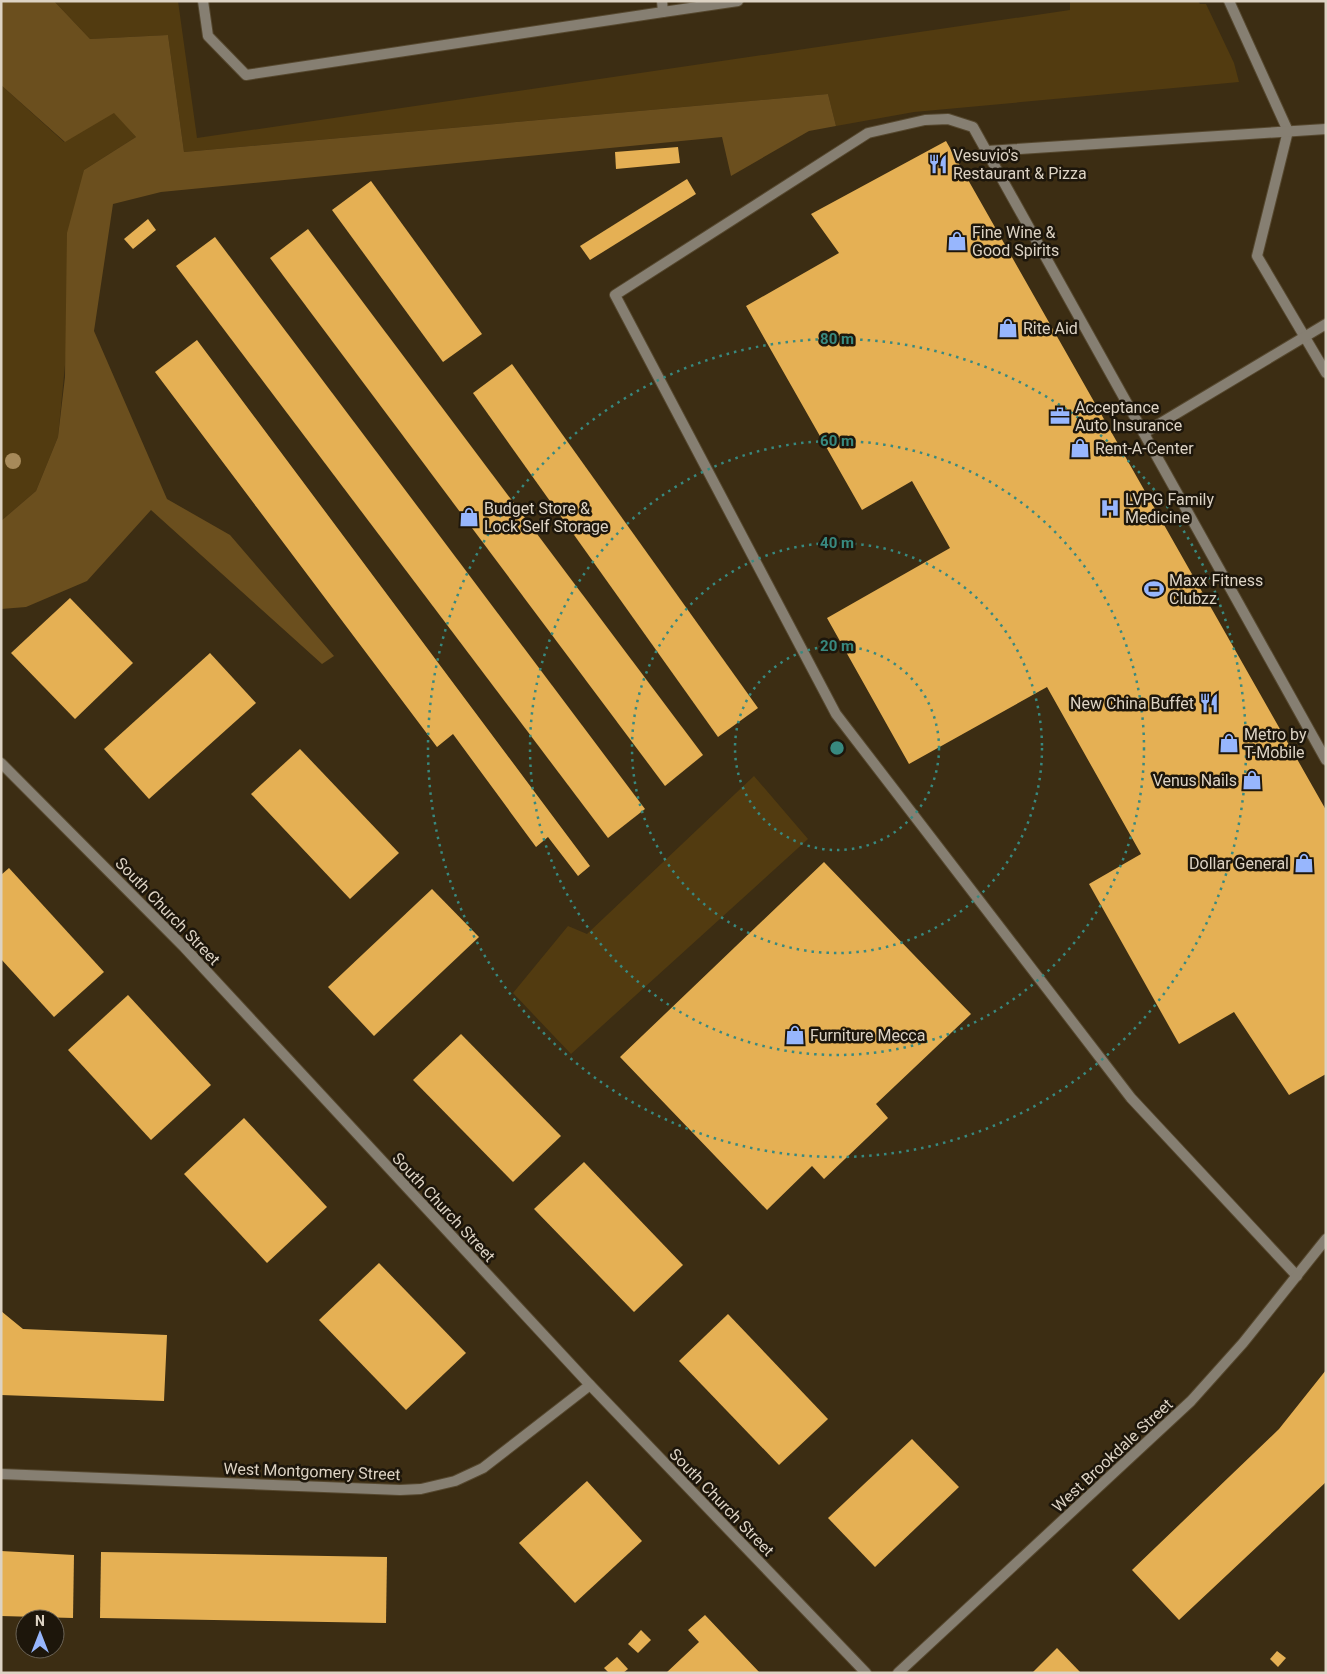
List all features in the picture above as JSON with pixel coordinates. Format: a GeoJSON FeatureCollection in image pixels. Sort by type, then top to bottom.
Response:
{"type":"FeatureCollection","features":[{"type":"Feature","properties":{"kind":"street"},"geometry":{"type":"LineString","coordinates":[[203,1],[208,36],[246,75],[738,1]]}},
{"type":"Feature","properties":{"kind":"street"},"geometry":{"type":"LineString","coordinates":[[662,1],[663,12]]}},
{"type":"Feature","properties":{"kind":"street"},"geometry":{"type":"LineString","coordinates":[[1228,1],[1288,131],[1257,256],[1326,373]]}},
{"type":"Feature","properties":{"kind":"street"},"geometry":{"type":"LineString","coordinates":[[1296,1276],[1132,1098],[836,714],[615,295],[868,133],[925,120],[948,119],[972,127],[1326,760]]}},
{"type":"Feature","properties":{"kind":"street"},"geometry":{"type":"LineString","coordinates":[[987,151],[1326,129]]}},
{"type":"Feature","properties":{"kind":"street"},"geometry":{"type":"LineString","coordinates":[[1144,434],[1326,324]]}},
{"type":"Feature","properties":{"kind":"street","name":"South Church Street"},"geometry":{"type":"LineString","coordinates":[[3,767],[184,947],[590,1385],[866,1673]]}},
{"type":"Feature","properties":{"kind":"street","name":"West Brookdale Street"},"geometry":{"type":"LineString","coordinates":[[898,1673],[1191,1400],[1243,1343],[1326,1239]]}},
{"type":"Feature","properties":{"kind":"street","name":"West Montgomery Street"},"geometry":{"type":"LineString","coordinates":[[1,1474],[421,1489],[455,1481],[483,1468],[590,1385]]}},
{"type":"Feature","properties":{"kind":"shaded area"},"geometry":{"type":"Polygon","coordinates":[[[1,1],[54,1],[90,39],[168,35],[184,152],[828,94],[836,126],[809,131],[731,176],[722,137],[161,192],[113,204],[94,331],[167,499],[230,535],[334,656],[322,664],[151,510],[87,581],[26,607],[1,609],[1,521],[36,491],[58,437],[65,377],[67,233],[84,170],[136,137],[114,113],[65,142],[1,85],[1,1]]]}},
{"type":"Feature","properties":{"kind":"shaded area"},"geometry":{"type":"Polygon","coordinates":[[[54,1],[178,1],[197,138],[1070,10],[1070,1],[1198,1],[1200,4],[1206,4],[1234,63],[1239,82],[914,112],[836,126],[828,94],[184,152],[168,35],[90,39],[54,1]]]}},
{"type":"Feature","properties":{"kind":"shaded area"},"geometry":{"type":"Polygon","coordinates":[[[1,85],[64,142],[114,112],[136,137],[84,170],[58,437],[36,491],[1,521],[1,85]]]}},
{"type":"Feature","properties":{"kind":"shaded area"},"geometry":{"type":"Polygon","coordinates":[[[754,776],[808,839],[571,1054],[513,993],[568,926],[587,934],[754,776]]]}},
{"type":"Feature","properties":{"kind":"building"},"geometry":{"type":"Polygon","coordinates":[[[946,141],[1326,810],[1326,1074],[1289,1095],[1234,1012],[1179,1044],[1089,884],[1141,854],[1047,687],[909,764],[827,618],[950,548],[912,481],[862,510],[746,306],[839,253],[811,214],[946,141]]]}},
{"type":"Feature","properties":{"kind":"building"},"geometry":{"type":"Polygon","coordinates":[[[678,147],[680,163],[616,169],[615,152],[678,147]]]}},
{"type":"Feature","properties":{"kind":"building"},"geometry":{"type":"Polygon","coordinates":[[[687,179],[696,194],[590,260],[580,246],[687,179]]]}},
{"type":"Feature","properties":{"kind":"building"},"geometry":{"type":"Polygon","coordinates":[[[371,181],[482,334],[443,362],[332,210],[371,181]]]}},
{"type":"Feature","properties":{"kind":"building"},"geometry":{"type":"Polygon","coordinates":[[[148,219],[156,230],[133,249],[124,239],[148,219]]]}},
{"type":"Feature","properties":{"kind":"building"},"geometry":{"type":"Polygon","coordinates":[[[308,229],[703,755],[665,786],[270,258],[308,229]]]}},
{"type":"Feature","properties":{"kind":"building"},"geometry":{"type":"Polygon","coordinates":[[[215,237],[645,809],[608,838],[176,266],[215,237]]]}},
{"type":"Feature","properties":{"kind":"building"},"geometry":{"type":"Polygon","coordinates":[[[197,340],[590,866],[578,876],[548,837],[536,847],[453,734],[437,747],[155,372],[197,340]]]}},
{"type":"Feature","properties":{"kind":"building"},"geometry":{"type":"Polygon","coordinates":[[[512,364],[758,708],[718,737],[473,393],[512,364]]]}},
{"type":"Feature","properties":{"kind":"building"},"geometry":{"type":"Polygon","coordinates":[[[70,598],[133,663],[75,719],[11,653],[70,598]]]}},
{"type":"Feature","properties":{"kind":"building"},"geometry":{"type":"Polygon","coordinates":[[[210,653],[256,703],[149,799],[104,749],[210,653]]]}},
{"type":"Feature","properties":{"kind":"building"},"geometry":{"type":"Polygon","coordinates":[[[300,749],[399,853],[350,899],[251,794],[300,749]]]}},
{"type":"Feature","properties":{"kind":"building","name":"Furniture Mecca"},"geometry":{"type":"Polygon","coordinates":[[[824,862],[971,1014],[876,1104],[888,1118],[824,1179],[812,1166],[767,1210],[620,1057],[824,862]]]}},
{"type":"Feature","properties":{"kind":"building"},"geometry":{"type":"Polygon","coordinates":[[[9,868],[104,972],[54,1017],[1,959],[1,875],[9,868]]]}},
{"type":"Feature","properties":{"kind":"building"},"geometry":{"type":"Polygon","coordinates":[[[432,889],[479,937],[374,1036],[328,987],[432,889]]]}},
{"type":"Feature","properties":{"kind":"building"},"geometry":{"type":"Polygon","coordinates":[[[128,995],[211,1085],[151,1140],[68,1050],[128,995]]]}},
{"type":"Feature","properties":{"kind":"building"},"geometry":{"type":"Polygon","coordinates":[[[461,1034],[561,1136],[513,1182],[413,1080],[461,1034]]]}},
{"type":"Feature","properties":{"kind":"building"},"geometry":{"type":"Polygon","coordinates":[[[244,1118],[327,1207],[267,1263],[184,1174],[244,1118]]]}},
{"type":"Feature","properties":{"kind":"building"},"geometry":{"type":"Polygon","coordinates":[[[584,1162],[683,1265],[634,1312],[534,1209],[584,1162]]]}},
{"type":"Feature","properties":{"kind":"building"},"geometry":{"type":"Polygon","coordinates":[[[379,1263],[466,1353],[406,1410],[319,1320],[379,1263]]]}},
{"type":"Feature","properties":{"kind":"building"},"geometry":{"type":"Polygon","coordinates":[[[1,1311],[23,1329],[167,1335],[164,1401],[1,1395],[1,1311]]]}},
{"type":"Feature","properties":{"kind":"building"},"geometry":{"type":"Polygon","coordinates":[[[728,1314],[828,1419],[779,1465],[679,1361],[728,1314]]]}},
{"type":"Feature","properties":{"kind":"building"},"geometry":{"type":"Polygon","coordinates":[[[1326,1370],[1326,1482],[1179,1620],[1132,1570],[1279,1429],[1326,1370]]]}},
{"type":"Feature","properties":{"kind":"building"},"geometry":{"type":"Polygon","coordinates":[[[912,1439],[959,1487],[875,1567],[828,1518],[912,1439]]]}},
{"type":"Feature","properties":{"kind":"building"},"geometry":{"type":"Polygon","coordinates":[[[587,1481],[642,1541],[575,1603],[519,1543],[587,1481]]]}},
{"type":"Feature","properties":{"kind":"building"},"geometry":{"type":"Polygon","coordinates":[[[1,1551],[74,1555],[73,1618],[65,1618],[65,1609],[15,1609],[15,1616],[1,1616],[1,1551]]]}},
{"type":"Feature","properties":{"kind":"building"},"geometry":{"type":"Polygon","coordinates":[[[101,1552],[387,1557],[386,1623],[100,1618],[101,1552]]]}},
{"type":"Feature","properties":{"kind":"building"},"geometry":{"type":"Polygon","coordinates":[[[705,1615],[760,1673],[666,1673],[699,1642],[688,1630],[705,1615]]]}},
{"type":"Feature","properties":{"kind":"building"},"geometry":{"type":"Polygon","coordinates":[[[641,1630],[651,1640],[638,1653],[628,1644],[641,1630]]]}},
{"type":"Feature","properties":{"kind":"building"},"geometry":{"type":"Polygon","coordinates":[[[1057,1648],[1081,1673],[1032,1673],[1057,1648]]]}},
{"type":"Feature","properties":{"kind":"building"},"geometry":{"type":"Polygon","coordinates":[[[1277,1651],[1286,1658],[1278,1667],[1270,1659],[1277,1651]]]}},
{"type":"Feature","properties":{"kind":"building"},"geometry":{"type":"Polygon","coordinates":[[[617,1657],[628,1669],[623,1673],[609,1673],[604,1668],[617,1657]]]}},
{"type":"Feature","properties":{"kind":"place","name":"Vesuvio's Restaurant & Pizza"},"geometry":{"type":"Point","coordinates":[938,164]}},
{"type":"Feature","properties":{"kind":"place","name":"Fine Wine & Good Spirits"},"geometry":{"type":"Point","coordinates":[957,241]}},
{"type":"Feature","properties":{"kind":"place","name":"Rite Aid"},"geometry":{"type":"Point","coordinates":[1008,328]}},
{"type":"Feature","properties":{"kind":"place","name":"Acceptance Auto Insurance"},"geometry":{"type":"Point","coordinates":[1060,416]}},
{"type":"Feature","properties":{"kind":"place","name":"Rent-A-Center"},"geometry":{"type":"Point","coordinates":[1080,448]}},
{"type":"Feature","properties":{"kind":"place","name":"LVPG Family Medicine"},"geometry":{"type":"Point","coordinates":[1110,508]}},
{"type":"Feature","properties":{"kind":"place","name":"Budget Store & Lock Self Storage"},"geometry":{"type":"Point","coordinates":[469,517]}},
{"type":"Feature","properties":{"kind":"place","name":"Maxx Fitness Clubzz"},"geometry":{"type":"Point","coordinates":[1154,589]}},
{"type":"Feature","properties":{"kind":"place","name":"New China Buffet"},"geometry":{"type":"Point","coordinates":[1209,703]}},
{"type":"Feature","properties":{"kind":"place","name":"Metro by T-Mobile"},"geometry":{"type":"Point","coordinates":[1229,743]}},
{"type":"Feature","properties":{"kind":"place","name":"Venus Nails"},"geometry":{"type":"Point","coordinates":[1252,780]}},
{"type":"Feature","properties":{"kind":"place","name":"Dollar General"},"geometry":{"type":"Point","coordinates":[1304,863]}},
{"type":"Feature","properties":{"kind":"place","name":"Furniture Mecca"},"geometry":{"type":"Point","coordinates":[795,1035]}}]}
